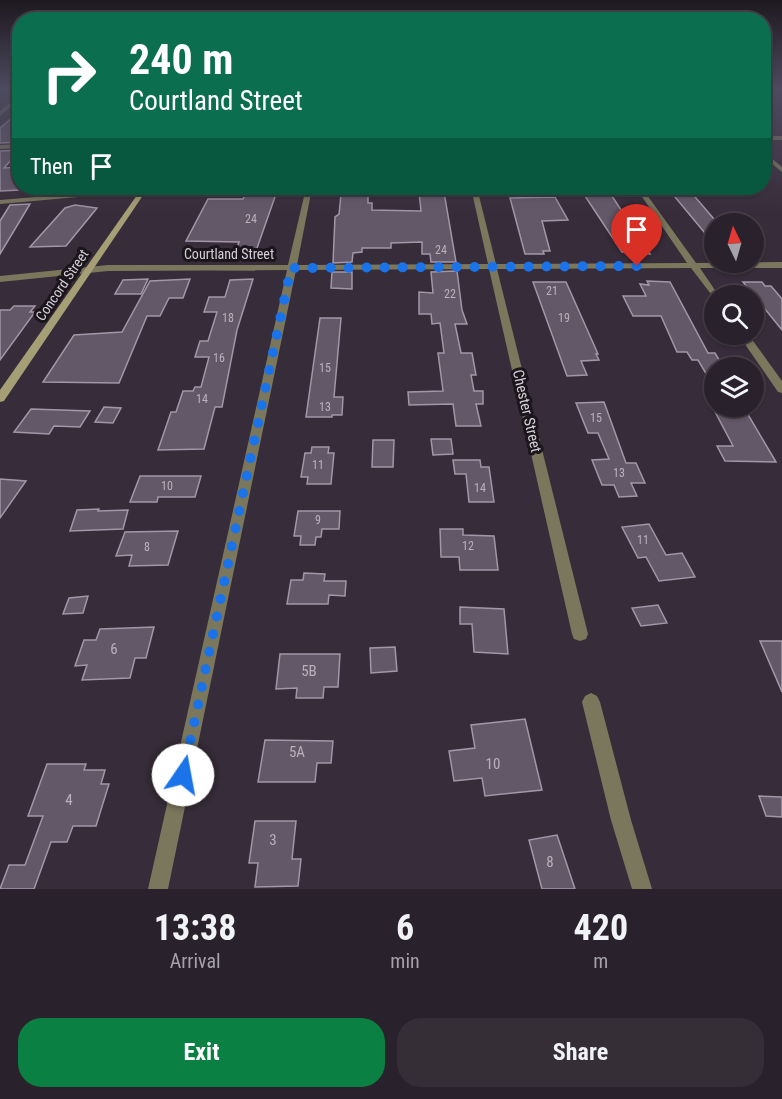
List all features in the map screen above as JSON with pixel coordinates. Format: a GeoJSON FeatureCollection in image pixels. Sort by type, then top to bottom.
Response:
{"type":"FeatureCollection","features":[{"type":"Feature","properties":{"kind":"main road","name":"Concord Street"},"geometry":{"type":"LineString","coordinates":[[0,398],[140,195]]}},
{"type":"Feature","properties":{"kind":"street"},"geometry":{"type":"LineString","coordinates":[[0,202],[78,195]]}},
{"type":"Feature","properties":{"kind":"street"},"geometry":{"type":"LineString","coordinates":[[159,889],[307,195]]}},
{"type":"Feature","properties":{"kind":"street","name":"Chester Street"},"geometry":{"type":"LineString","coordinates":[[476,195],[580,634]]}},
{"type":"Feature","properties":{"kind":"street"},"geometry":{"type":"LineString","coordinates":[[644,195],[707,285]]}},
{"type":"Feature","properties":{"kind":"street","name":"Courtland Street"},"geometry":{"type":"LineString","coordinates":[[0,279],[88,270],[782,265]]}},
{"type":"Feature","properties":{"kind":"street"},"geometry":{"type":"LineString","coordinates":[[751,345],[782,389]]}},
{"type":"Feature","properties":{"kind":"street"},"geometry":{"type":"LineString","coordinates":[[591,702],[621,820],[642,889]]}},
{"type":"Feature","properties":{"kind":"building"},"geometry":{"type":"Polygon","coordinates":[[[0,131],[12,131],[12,142],[0,143],[0,131]]]}},
{"type":"Feature","properties":{"kind":"building"},"geometry":{"type":"Polygon","coordinates":[[[12,150],[12,159],[4,168],[12,168],[12,190],[0,191],[0,151],[12,150]]]}},
{"type":"Feature","properties":{"kind":"building"},"geometry":{"type":"Polygon","coordinates":[[[245,195],[276,195],[256,251],[236,251],[239,242],[186,241],[208,199],[243,199],[245,195]]]}},
{"type":"Feature","properties":{"kind":"building"},"geometry":{"type":"Polygon","coordinates":[[[341,195],[368,196],[368,203],[372,203],[372,210],[421,211],[419,195],[445,195],[456,262],[431,262],[430,254],[422,254],[422,242],[391,243],[391,248],[362,248],[362,252],[353,253],[352,262],[333,263],[335,217],[339,214],[341,195]]]}},
{"type":"Feature","properties":{"kind":"building"},"geometry":{"type":"Polygon","coordinates":[[[584,195],[611,195],[650,254],[622,252],[584,195]]]}},
{"type":"Feature","properties":{"kind":"building"},"geometry":{"type":"Polygon","coordinates":[[[673,195],[693,195],[709,213],[704,213],[704,232],[673,195]]]}},
{"type":"Feature","properties":{"kind":"building"},"geometry":{"type":"Polygon","coordinates":[[[555,197],[568,220],[542,221],[550,251],[543,251],[544,254],[525,254],[510,198],[555,197]]]}},
{"type":"Feature","properties":{"kind":"building"},"geometry":{"type":"Polygon","coordinates":[[[30,204],[0,254],[0,221],[10,205],[30,204]]]}},
{"type":"Feature","properties":{"kind":"building"},"geometry":{"type":"Polygon","coordinates":[[[75,205],[97,208],[66,246],[30,247],[65,208],[75,205]]]}},
{"type":"Feature","properties":{"kind":"building"},"geometry":{"type":"Polygon","coordinates":[[[457,271],[462,310],[467,324],[455,324],[461,353],[472,353],[476,375],[471,375],[474,391],[483,391],[483,404],[476,404],[481,426],[456,426],[453,404],[409,405],[408,392],[443,391],[438,353],[444,353],[440,323],[432,324],[431,314],[419,314],[419,292],[433,293],[431,272],[457,271]]]}},
{"type":"Feature","properties":{"kind":"building"},"geometry":{"type":"Polygon","coordinates":[[[332,272],[352,272],[352,289],[331,288],[332,272]]]}},
{"type":"Feature","properties":{"kind":"building"},"geometry":{"type":"Polygon","coordinates":[[[148,279],[141,294],[115,294],[123,280],[148,279]]]}},
{"type":"Feature","properties":{"kind":"building"},"geometry":{"type":"Polygon","coordinates":[[[190,279],[183,298],[169,298],[160,316],[147,316],[119,383],[43,382],[74,335],[122,332],[150,281],[190,279]]]}},
{"type":"Feature","properties":{"kind":"building"},"geometry":{"type":"Polygon","coordinates":[[[253,279],[237,330],[222,407],[215,407],[204,449],[158,450],[171,412],[176,412],[183,391],[193,391],[195,387],[201,387],[209,357],[195,357],[200,341],[208,341],[217,312],[204,312],[209,297],[225,297],[230,280],[253,279]]]}},
{"type":"Feature","properties":{"kind":"building"},"geometry":{"type":"Polygon","coordinates":[[[647,281],[670,282],[708,353],[715,353],[717,357],[704,357],[704,370],[698,360],[692,360],[687,352],[677,352],[661,316],[633,316],[623,296],[646,296],[640,284],[649,285],[647,281]]]}},
{"type":"Feature","properties":{"kind":"building"},"geometry":{"type":"Polygon","coordinates":[[[533,282],[566,282],[598,354],[596,354],[599,360],[581,361],[587,375],[567,376],[533,282]]]}},
{"type":"Feature","properties":{"kind":"building"},"geometry":{"type":"Polygon","coordinates":[[[743,282],[762,282],[765,286],[771,286],[782,299],[782,330],[764,308],[764,285],[745,285],[743,282]]]}},
{"type":"Feature","properties":{"kind":"building"},"geometry":{"type":"Polygon","coordinates":[[[14,306],[35,306],[30,312],[35,312],[0,360],[0,310],[10,310],[14,306]]]}},
{"type":"Feature","properties":{"kind":"building"},"geometry":{"type":"Polygon","coordinates":[[[320,318],[341,318],[334,397],[343,397],[342,415],[306,417],[320,318]]]}},
{"type":"Feature","properties":{"kind":"building"},"geometry":{"type":"Polygon","coordinates":[[[604,402],[626,463],[636,463],[645,483],[631,483],[637,496],[619,497],[614,485],[602,485],[592,460],[609,459],[598,433],[588,433],[576,403],[604,402]]]}},
{"type":"Feature","properties":{"kind":"building"},"geometry":{"type":"Polygon","coordinates":[[[104,407],[121,408],[113,423],[95,422],[104,407]]]}},
{"type":"Feature","properties":{"kind":"building"},"geometry":{"type":"Polygon","coordinates":[[[31,409],[90,411],[80,427],[54,426],[49,434],[14,432],[31,409]]]}},
{"type":"Feature","properties":{"kind":"building"},"geometry":{"type":"Polygon","coordinates":[[[718,417],[749,417],[776,462],[725,461],[717,446],[733,446],[718,417]]]}},
{"type":"Feature","properties":{"kind":"building"},"geometry":{"type":"Polygon","coordinates":[[[431,439],[451,439],[453,454],[433,455],[431,439]]]}},
{"type":"Feature","properties":{"kind":"building"},"geometry":{"type":"Polygon","coordinates":[[[373,440],[394,440],[393,467],[372,467],[373,440]]]}},
{"type":"Feature","properties":{"kind":"building"},"geometry":{"type":"Polygon","coordinates":[[[312,447],[329,447],[328,453],[334,453],[331,484],[307,484],[308,477],[301,477],[305,453],[311,453],[312,447]]]}},
{"type":"Feature","properties":{"kind":"building"},"geometry":{"type":"Polygon","coordinates":[[[453,460],[480,460],[481,467],[489,467],[494,502],[469,502],[466,474],[455,474],[453,460]]]}},
{"type":"Feature","properties":{"kind":"building"},"geometry":{"type":"Polygon","coordinates":[[[140,476],[201,476],[195,497],[158,497],[157,502],[130,502],[140,476]]]}},
{"type":"Feature","properties":{"kind":"building"},"geometry":{"type":"Polygon","coordinates":[[[0,479],[26,481],[0,518],[0,479]]]}},
{"type":"Feature","properties":{"kind":"building"},"geometry":{"type":"Polygon","coordinates":[[[99,509],[98,511],[128,510],[123,529],[70,531],[77,510],[99,509]]]}},
{"type":"Feature","properties":{"kind":"building"},"geometry":{"type":"Polygon","coordinates":[[[298,511],[340,511],[339,529],[322,529],[321,537],[316,537],[315,545],[300,545],[301,536],[294,536],[298,511]]]}},
{"type":"Feature","properties":{"kind":"building"},"geometry":{"type":"Polygon","coordinates":[[[649,524],[666,555],[682,553],[695,577],[659,581],[646,557],[638,558],[622,527],[649,524]]]}},
{"type":"Feature","properties":{"kind":"building"},"geometry":{"type":"Polygon","coordinates":[[[440,529],[463,529],[463,535],[494,536],[498,570],[460,570],[459,557],[441,557],[440,529]]]}},
{"type":"Feature","properties":{"kind":"building"},"geometry":{"type":"Polygon","coordinates":[[[178,531],[168,565],[129,566],[132,555],[116,556],[125,532],[178,531]]]}},
{"type":"Feature","properties":{"kind":"building"},"geometry":{"type":"Polygon","coordinates":[[[304,573],[325,574],[324,581],[346,581],[345,596],[329,595],[328,604],[287,604],[291,580],[303,580],[304,573]]]}},
{"type":"Feature","properties":{"kind":"building"},"geometry":{"type":"Polygon","coordinates":[[[88,596],[83,613],[63,614],[69,598],[88,596]]]}},
{"type":"Feature","properties":{"kind":"building"},"geometry":{"type":"Polygon","coordinates":[[[658,605],[667,623],[641,626],[632,608],[658,605]]]}},
{"type":"Feature","properties":{"kind":"building"},"geometry":{"type":"Polygon","coordinates":[[[460,607],[504,609],[508,654],[474,652],[472,624],[460,624],[460,607]]]}},
{"type":"Feature","properties":{"kind":"building"},"geometry":{"type":"Polygon","coordinates":[[[154,627],[146,658],[135,658],[130,678],[82,680],[87,665],[75,666],[84,640],[96,640],[100,629],[154,627]]]}},
{"type":"Feature","properties":{"kind":"building"},"geometry":{"type":"Polygon","coordinates":[[[760,641],[782,641],[782,692],[760,641]]]}},
{"type":"Feature","properties":{"kind":"building"},"geometry":{"type":"Polygon","coordinates":[[[395,647],[397,671],[371,673],[370,648],[395,647]]]}},
{"type":"Feature","properties":{"kind":"building"},"geometry":{"type":"Polygon","coordinates":[[[280,654],[340,654],[338,687],[324,687],[323,698],[296,698],[297,688],[276,689],[280,654]]]}},
{"type":"Feature","properties":{"kind":"building"},"geometry":{"type":"Polygon","coordinates":[[[525,719],[542,790],[485,796],[482,778],[454,781],[449,751],[475,748],[471,725],[525,719]]]}},
{"type":"Feature","properties":{"kind":"building"},"geometry":{"type":"Polygon","coordinates":[[[265,740],[333,741],[331,763],[317,763],[315,782],[258,782],[265,740]]]}},
{"type":"Feature","properties":{"kind":"building"},"geometry":{"type":"Polygon","coordinates":[[[47,764],[86,764],[84,770],[105,770],[101,784],[109,784],[96,826],[73,826],[67,842],[51,842],[34,889],[0,889],[9,865],[25,865],[43,816],[28,816],[47,764]]]}},
{"type":"Feature","properties":{"kind":"building"},"geometry":{"type":"Polygon","coordinates":[[[759,796],[782,797],[782,817],[766,816],[759,796]]]}},
{"type":"Feature","properties":{"kind":"building"},"geometry":{"type":"Polygon","coordinates":[[[255,821],[296,821],[292,859],[301,859],[298,886],[255,887],[258,863],[249,863],[255,821]]]}},
{"type":"Feature","properties":{"kind":"building"},"geometry":{"type":"Polygon","coordinates":[[[557,835],[575,889],[542,889],[529,840],[557,835]]]}},
{"type":"Feature","properties":{"kind":"route"},"geometry":{"type":"LineString","coordinates":[[183,775],[291,268],[637,266]]}}]}
